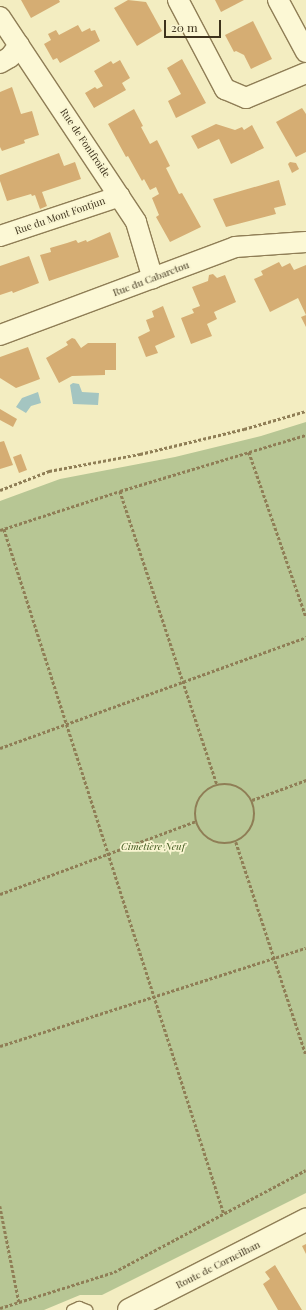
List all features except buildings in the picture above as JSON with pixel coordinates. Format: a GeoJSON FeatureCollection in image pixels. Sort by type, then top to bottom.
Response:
{"type":"FeatureCollection","features":[{"type":"Feature","properties":{"kind":"street"},"geometry":{"type":"LineString","coordinates":[[178,0],[225,89],[246,98],[306,74]]}},
{"type":"Feature","properties":{"kind":"street"},"geometry":{"type":"LineString","coordinates":[[278,0],[306,52]]}},
{"type":"Feature","properties":{"kind":"street","name":"Rue de Fontfroide"},"geometry":{"type":"LineString","coordinates":[[0,17],[136,222],[153,278]]}},
{"type":"Feature","properties":{"kind":"street"},"geometry":{"type":"LineString","coordinates":[[0,63],[10,57],[19,45]]}},
{"type":"Feature","properties":{"kind":"street","name":"Rue du Mont Fontjun"},"geometry":{"type":"LineString","coordinates":[[0,236],[120,196]]}},
{"type":"Feature","properties":{"kind":"street","name":"Rue du Cabaretou"},"geometry":{"type":"LineString","coordinates":[[0,335],[235,247],[306,242]]}},
{"type":"Feature","properties":{"kind":"street","name":"Route de Corneilhan"},"geometry":{"type":"LineString","coordinates":[[129,1310],[306,1220]]}},
{"type":"Feature","properties":{"kind":"lane"},"geometry":{"type":"LineString","coordinates":[[72,1310],[79,1307],[87,1310]]}},
{"type":"Feature","properties":{"kind":"path"},"geometry":{"type":"LineString","coordinates":[[0,490],[49,471],[148,452],[244,429],[306,411]]}},
{"type":"Feature","properties":{"kind":"path"},"geometry":{"type":"LineString","coordinates":[[0,530],[120,491],[306,435]]}},
{"type":"Feature","properties":{"kind":"path"},"geometry":{"type":"LineString","coordinates":[[249,452],[306,617]]}},
{"type":"Feature","properties":{"kind":"path"},"geometry":{"type":"LineString","coordinates":[[120,491],[217,785]]}},
{"type":"Feature","properties":{"kind":"path"},"geometry":{"type":"LineString","coordinates":[[4,529],[224,1214]]}},
{"type":"Feature","properties":{"kind":"path"},"geometry":{"type":"LineString","coordinates":[[0,748],[306,638]]}},
{"type":"Feature","properties":{"kind":"path"},"geometry":{"type":"LineString","coordinates":[[252,800],[306,780]]}},
{"type":"Feature","properties":{"kind":"path"},"geometry":{"type":"LineString","coordinates":[[231,784],[240,788],[252,800],[255,813],[254,823],[249,832],[236,842],[223,844],[214,842],[200,831],[196,821],[196,810],[198,801],[203,793],[217,785],[231,784]]}},
{"type":"Feature","properties":{"kind":"path"},"geometry":{"type":"LineString","coordinates":[[0,894],[196,821]]}},
{"type":"Feature","properties":{"kind":"path"},"geometry":{"type":"LineString","coordinates":[[236,842],[306,1055]]}},
{"type":"Feature","properties":{"kind":"path"},"geometry":{"type":"LineString","coordinates":[[0,1046],[306,948]]}},
{"type":"Feature","properties":{"kind":"path"},"geometry":{"type":"LineString","coordinates":[[0,1308],[114,1272],[306,1170]]}},
{"type":"Feature","properties":{"kind":"path"},"geometry":{"type":"LineString","coordinates":[[0,1206],[19,1302]]}},
{"type":"Feature","properties":{"kind":"green space","name":"Cimetière Neuf"},"geometry":{"type":"Polygon","coordinates":[[[306,422],[306,1193],[102,1295],[80,1295],[44,1310],[0,1310],[0,501],[60,479],[175,457],[261,436],[306,422]]]}},
{"type":"Feature","properties":{"kind":"water"},"geometry":{"type":"Polygon","coordinates":[[[73,383],[79,384],[82,392],[99,393],[98,405],[73,404],[70,385],[73,383]]]}},
{"type":"Feature","properties":{"kind":"water"},"geometry":{"type":"Polygon","coordinates":[[[38,392],[41,403],[31,406],[26,413],[16,407],[22,398],[38,392]]]}}]}
